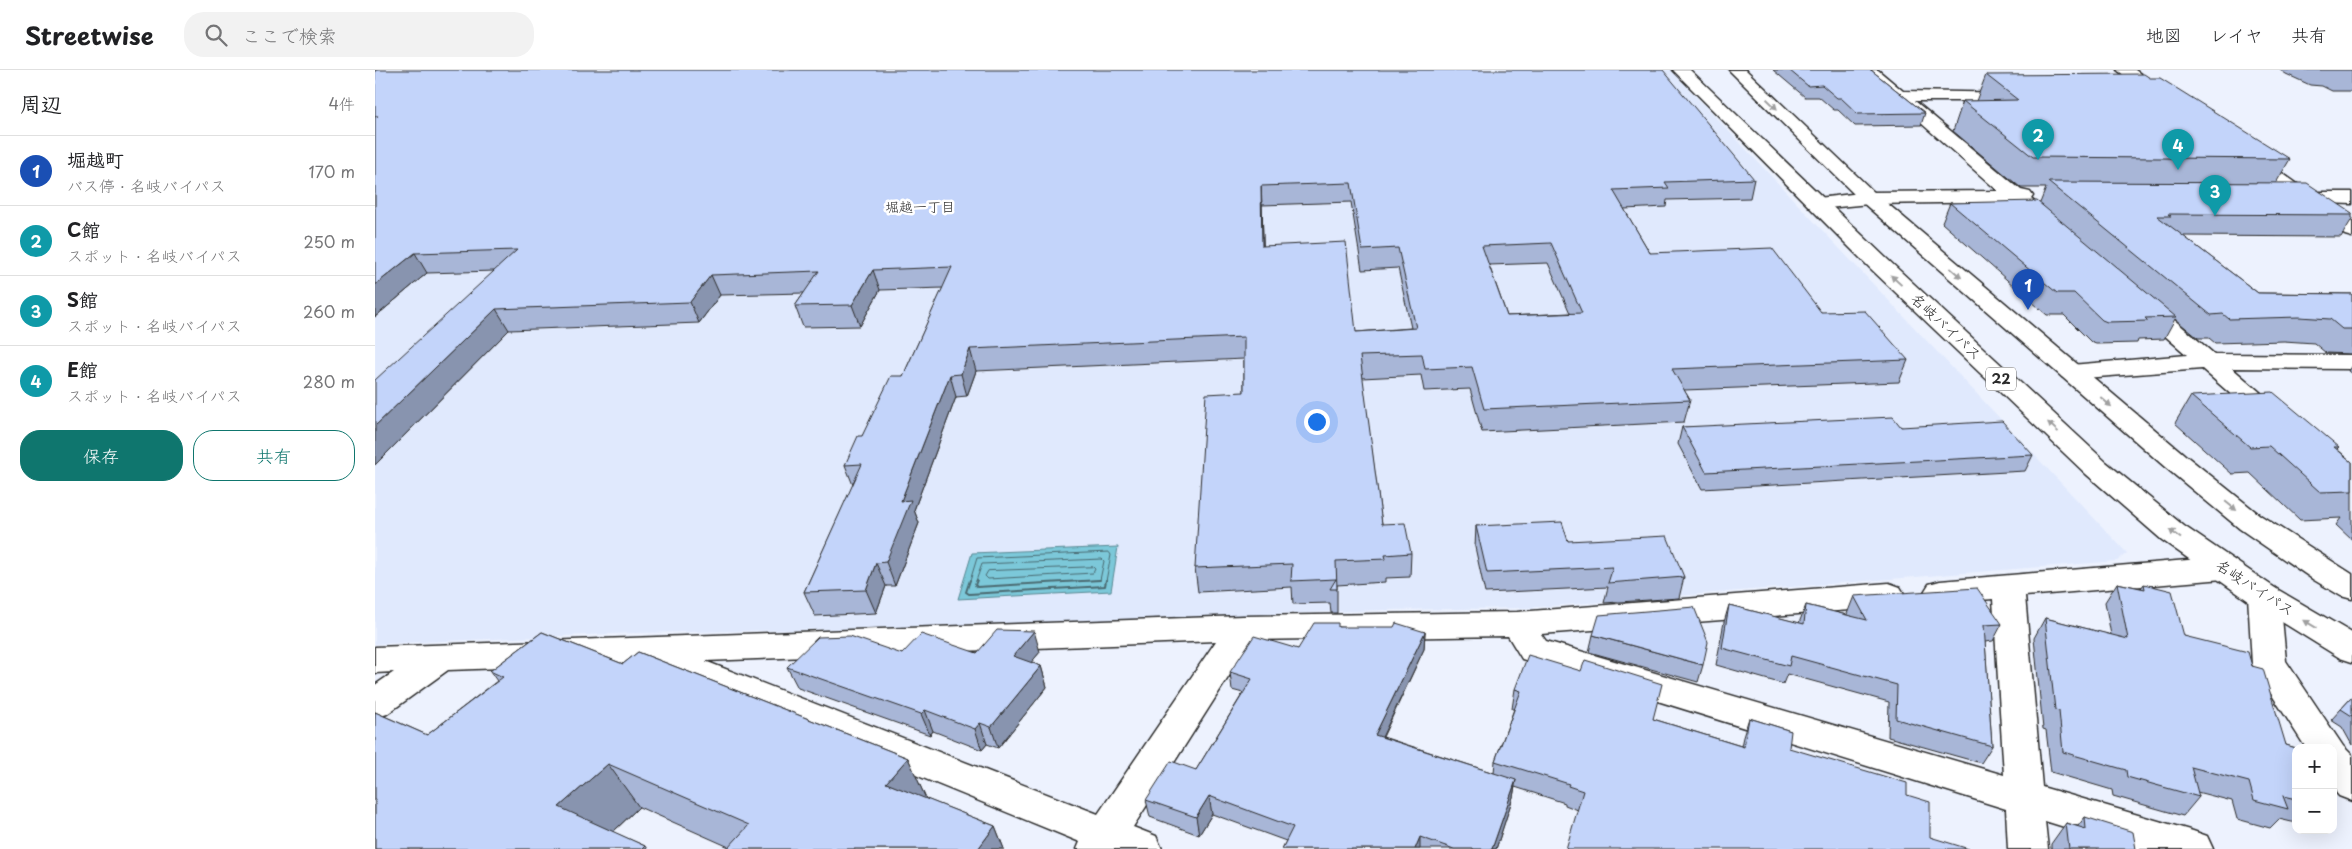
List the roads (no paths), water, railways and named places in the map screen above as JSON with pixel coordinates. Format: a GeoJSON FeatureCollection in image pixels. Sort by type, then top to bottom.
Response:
{"type":"FeatureCollection","features":[{"type":"Feature","properties":{"kind":"main road","name":"名岐バイパス"},"geometry":{"type":"LineString","coordinates":[[1681,70],[1817,203],[2097,468],[2173,533],[2264,596],[2352,649]]}},
{"type":"Feature","properties":{"kind":"main road"},"geometry":{"type":"LineString","coordinates":[[1737,70],[1869,198],[2175,461],[2250,522],[2352,588]]}},
{"type":"Feature","properties":{"kind":"main road"},"geometry":{"type":"LineString","coordinates":[[1869,70],[2067,240]]}},
{"type":"Feature","properties":{"kind":"main road"},"geometry":{"type":"LineString","coordinates":[[2125,70],[2177,107]]}},
{"type":"Feature","properties":{"kind":"main road"},"geometry":{"type":"LineString","coordinates":[[2133,95],[2162,95]]}},
{"type":"Feature","properties":{"kind":"main road"},"geometry":{"type":"LineString","coordinates":[[1900,96],[2026,96]]}},
{"type":"Feature","properties":{"kind":"main road"},"geometry":{"type":"LineString","coordinates":[[2233,146],[2352,231]]}},
{"type":"Feature","properties":{"kind":"main road"},"geometry":{"type":"LineString","coordinates":[[1817,203],[1869,198],[2045,196]]}},
{"type":"Feature","properties":{"kind":"main road"},"geometry":{"type":"LineString","coordinates":[[2275,197],[2352,198]]}},
{"type":"Feature","properties":{"kind":"main road"},"geometry":{"type":"LineString","coordinates":[[2127,291],[2289,431]]}},
{"type":"Feature","properties":{"kind":"main road"},"geometry":{"type":"LineString","coordinates":[[2071,372],[2209,361],[2352,362]]}},
{"type":"Feature","properties":{"kind":"main road"},"geometry":{"type":"LineString","coordinates":[[375,660],[1243,628],[1517,624],[2223,568]]}},
{"type":"Feature","properties":{"kind":"main road"},"geometry":{"type":"LineString","coordinates":[[2008,586],[2027,849]]}},
{"type":"Feature","properties":{"kind":"main road"},"geometry":{"type":"LineString","coordinates":[[2264,596],[2269,664],[2323,744]]}},
{"type":"Feature","properties":{"kind":"main road"},"geometry":{"type":"LineString","coordinates":[[1517,624],[1534,650],[2193,849]]}},
{"type":"Feature","properties":{"kind":"main road"},"geometry":{"type":"LineString","coordinates":[[1102,842],[1243,628]]}},
{"type":"Feature","properties":{"kind":"main road"},"geometry":{"type":"LineString","coordinates":[[643,650],[1102,842],[1142,849]]}},
{"type":"Feature","properties":{"kind":"main road"},"geometry":{"type":"LineString","coordinates":[[375,704],[440,658]]}},
{"type":"Feature","properties":{"kind":"main road"},"geometry":{"type":"LineString","coordinates":[[2337,764],[2352,786]]}},
{"type":"Feature","properties":{"kind":"water"},"geometry":{"type":"Polygon","coordinates":[[[1118,547],[1111,591],[958,599],[972,553],[1118,547]]]}},
{"type":"Feature","properties":{"kind":"place","name":"C館"},"geometry":{"type":"Point","coordinates":[2038,160]}},
{"type":"Feature","properties":{"kind":"place","name":"E館"},"geometry":{"type":"Point","coordinates":[2178,170]}},
{"type":"Feature","properties":{"kind":"place","name":"S館"},"geometry":{"type":"Point","coordinates":[2215,216]}},
{"type":"Feature","properties":{"kind":"place","name":"堀越町"},"geometry":{"type":"Point","coordinates":[2028,310]}},
{"type":"Feature","properties":{"kind":"district","name":"堀越一丁目"},"geometry":{"type":"Point","coordinates":[920,207]}}]}
